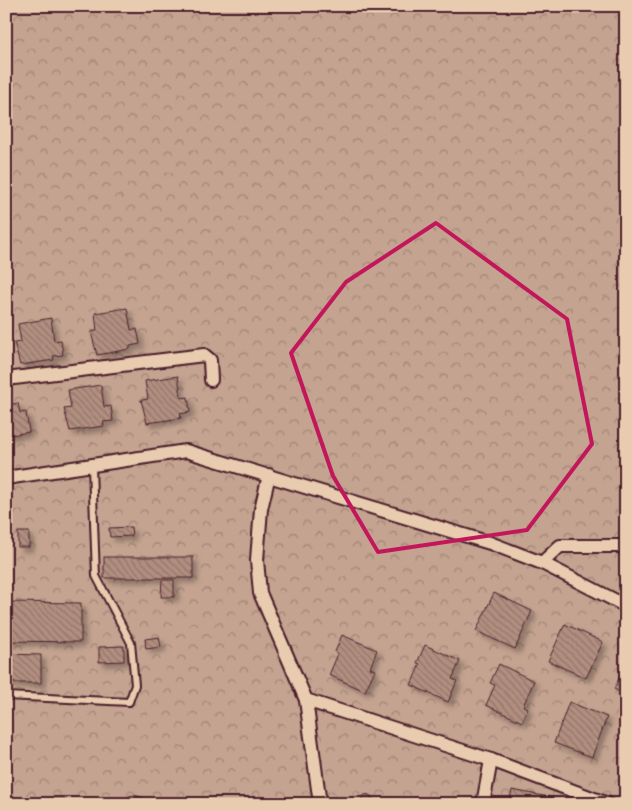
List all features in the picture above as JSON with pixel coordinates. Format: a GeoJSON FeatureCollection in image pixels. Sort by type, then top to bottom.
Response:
{"type":"FeatureCollection","features":[{"type":"Feature","properties":{"kind":"street"},"geometry":{"type":"LineString","coordinates":[[6,379],[204,355],[210,360],[211,380]]}},
{"type":"Feature","properties":{"kind":"street"},"geometry":{"type":"LineString","coordinates":[[6,478],[186,451],[490,543],[542,563],[626,606]]}},
{"type":"Feature","properties":{"kind":"street"},"geometry":{"type":"LineString","coordinates":[[269,475],[261,509],[257,560],[260,593],[306,700],[320,804]]}},
{"type":"Feature","properties":{"kind":"street"},"geometry":{"type":"LineString","coordinates":[[542,563],[560,546],[626,546]]}},
{"type":"Feature","properties":{"kind":"street"},"geometry":{"type":"LineString","coordinates":[[306,700],[491,760],[608,804]]}},
{"type":"Feature","properties":{"kind":"street"},"geometry":{"type":"LineString","coordinates":[[483,804],[491,760]]}},
{"type":"Feature","properties":{"kind":"lane"},"geometry":{"type":"LineString","coordinates":[[6,696],[129,702],[135,685],[131,644],[96,576],[92,466]]}},
{"type":"Feature","properties":{"kind":"highlighted area"},"geometry":{"type":"Polygon","coordinates":[[[436,223],[567,319],[592,444],[527,530],[378,552],[333,476],[291,353],[346,282],[436,223]]]}},
{"type":"Feature","properties":{"kind":"green space"},"geometry":{"type":"Polygon","coordinates":[[[6,6],[626,6],[626,804],[6,804],[6,6]]]}},
{"type":"Feature","properties":{"kind":"building"},"geometry":{"type":"Polygon","coordinates":[[[127,308],[131,330],[137,329],[140,344],[130,346],[130,349],[97,355],[91,332],[97,331],[95,313],[127,308]]]}},
{"type":"Feature","properties":{"kind":"building"},"geometry":{"type":"Polygon","coordinates":[[[51,318],[54,341],[61,340],[63,355],[53,356],[54,360],[20,365],[14,343],[21,342],[18,324],[51,318]]]}},
{"type":"Feature","properties":{"kind":"building"},"geometry":{"type":"Polygon","coordinates":[[[178,376],[181,398],[188,397],[190,412],[180,414],[181,418],[147,423],[141,400],[148,399],[145,381],[178,376]]]}},
{"type":"Feature","properties":{"kind":"building"},"geometry":{"type":"Polygon","coordinates":[[[101,385],[104,407],[111,406],[113,421],[103,422],[104,426],[70,431],[64,409],[71,408],[68,390],[101,385]]]}},
{"type":"Feature","properties":{"kind":"building"},"geometry":{"type":"Polygon","coordinates":[[[6,394],[8,405],[18,403],[20,413],[26,412],[29,432],[6,436],[6,394]]]}},
{"type":"Feature","properties":{"kind":"building"},"geometry":{"type":"Polygon","coordinates":[[[131,527],[132,536],[110,537],[109,528],[131,527]]]}},
{"type":"Feature","properties":{"kind":"building"},"geometry":{"type":"Polygon","coordinates":[[[18,532],[29,532],[29,547],[18,547],[18,532]]]}},
{"type":"Feature","properties":{"kind":"building"},"geometry":{"type":"Polygon","coordinates":[[[104,557],[193,557],[193,578],[104,578],[104,557]]]}},
{"type":"Feature","properties":{"kind":"building"},"geometry":{"type":"Polygon","coordinates":[[[162,580],[174,580],[174,597],[161,597],[162,580]]]}},
{"type":"Feature","properties":{"kind":"building"},"geometry":{"type":"Polygon","coordinates":[[[494,593],[532,611],[515,649],[476,631],[494,593]]]}},
{"type":"Feature","properties":{"kind":"building"},"geometry":{"type":"Polygon","coordinates":[[[6,602],[81,603],[81,642],[6,641],[6,602]]]}},
{"type":"Feature","properties":{"kind":"building"},"geometry":{"type":"Polygon","coordinates":[[[565,624],[603,642],[586,678],[548,661],[565,624]]]}},
{"type":"Feature","properties":{"kind":"building"},"geometry":{"type":"Polygon","coordinates":[[[342,635],[377,650],[370,668],[375,670],[365,691],[329,675],[338,654],[335,652],[342,635]]]}},
{"type":"Feature","properties":{"kind":"building"},"geometry":{"type":"Polygon","coordinates":[[[159,637],[161,647],[146,649],[145,639],[159,637]]]}},
{"type":"Feature","properties":{"kind":"building"},"geometry":{"type":"Polygon","coordinates":[[[425,645],[460,661],[452,679],[457,681],[448,702],[411,685],[420,664],[417,663],[425,645]]]}},
{"type":"Feature","properties":{"kind":"building"},"geometry":{"type":"Polygon","coordinates":[[[124,646],[124,661],[99,662],[99,647],[124,646]]]}},
{"type":"Feature","properties":{"kind":"building"},"geometry":{"type":"Polygon","coordinates":[[[6,654],[41,655],[41,683],[6,683],[6,654]]]}},
{"type":"Feature","properties":{"kind":"building"},"geometry":{"type":"Polygon","coordinates":[[[499,664],[534,681],[523,706],[528,708],[522,722],[486,705],[495,685],[490,683],[499,664]]]}},
{"type":"Feature","properties":{"kind":"building"},"geometry":{"type":"Polygon","coordinates":[[[626,664],[626,695],[614,689],[626,664]]]}},
{"type":"Feature","properties":{"kind":"building"},"geometry":{"type":"Polygon","coordinates":[[[569,702],[607,717],[592,757],[554,743],[569,702]]]}},
{"type":"Feature","properties":{"kind":"building"},"geometry":{"type":"Polygon","coordinates":[[[512,790],[554,798],[553,804],[509,804],[512,790]]]}},
{"type":"Feature","properties":{"kind":"building"},"geometry":{"type":"Polygon","coordinates":[[[134,795],[144,798],[147,804],[122,804],[129,796],[134,795]]]}},
{"type":"Feature","properties":{"kind":"building"},"geometry":{"type":"Polygon","coordinates":[[[365,795],[369,795],[372,800],[371,804],[365,805],[362,802],[362,798],[365,795]]]}},
{"type":"Feature","properties":{"kind":"building"},"geometry":{"type":"Polygon","coordinates":[[[6,798],[65,799],[65,804],[6,804],[6,798]]]}}]}
